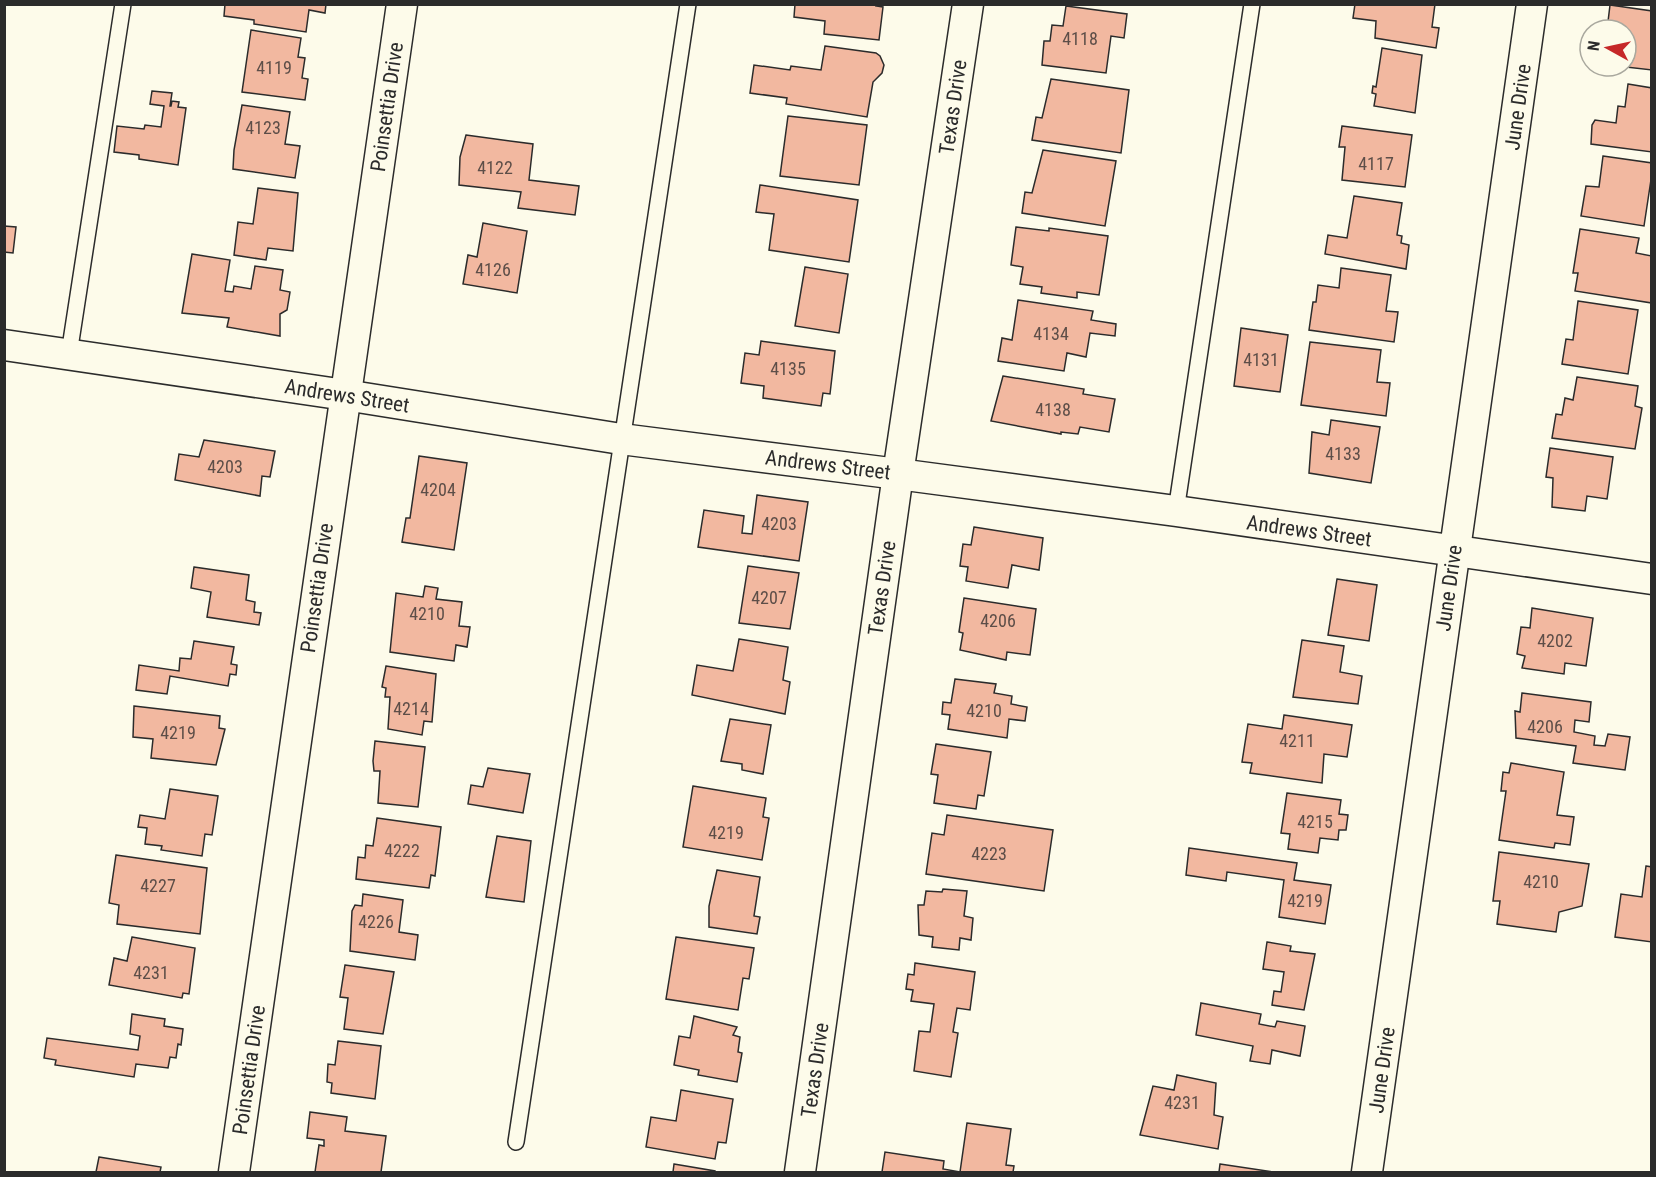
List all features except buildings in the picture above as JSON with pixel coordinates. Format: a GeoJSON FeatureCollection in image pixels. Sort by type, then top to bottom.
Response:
{"type":"FeatureCollection","features":[{"type":"Feature","properties":{"kind":"street","name":"Poinsettia Drive"},"geometry":{"type":"LineString","coordinates":[[234,1173],[402,4]]}},
{"type":"Feature","properties":{"kind":"street","name":"Texas Drive"},"geometry":{"type":"LineString","coordinates":[[800,1173],[898,474],[968,4]]}},
{"type":"Feature","properties":{"kind":"street","name":"June Drive"},"geometry":{"type":"LineString","coordinates":[[1367,1173],[1533,4]]}},
{"type":"Feature","properties":{"kind":"street","name":"Andrews Street"},"geometry":{"type":"LineString","coordinates":[[4,345],[345,395],[621,439],[1176,511],[1652,579]]}},
{"type":"Feature","properties":{"kind":"lane"},"geometry":{"type":"LineString","coordinates":[[69,354],[123,4]]}},
{"type":"Feature","properties":{"kind":"lane"},"geometry":{"type":"LineString","coordinates":[[516,1142],[688,4]]}},
{"type":"Feature","properties":{"kind":"lane"},"geometry":{"type":"LineString","coordinates":[[1176,511],[1252,4]]}}]}
